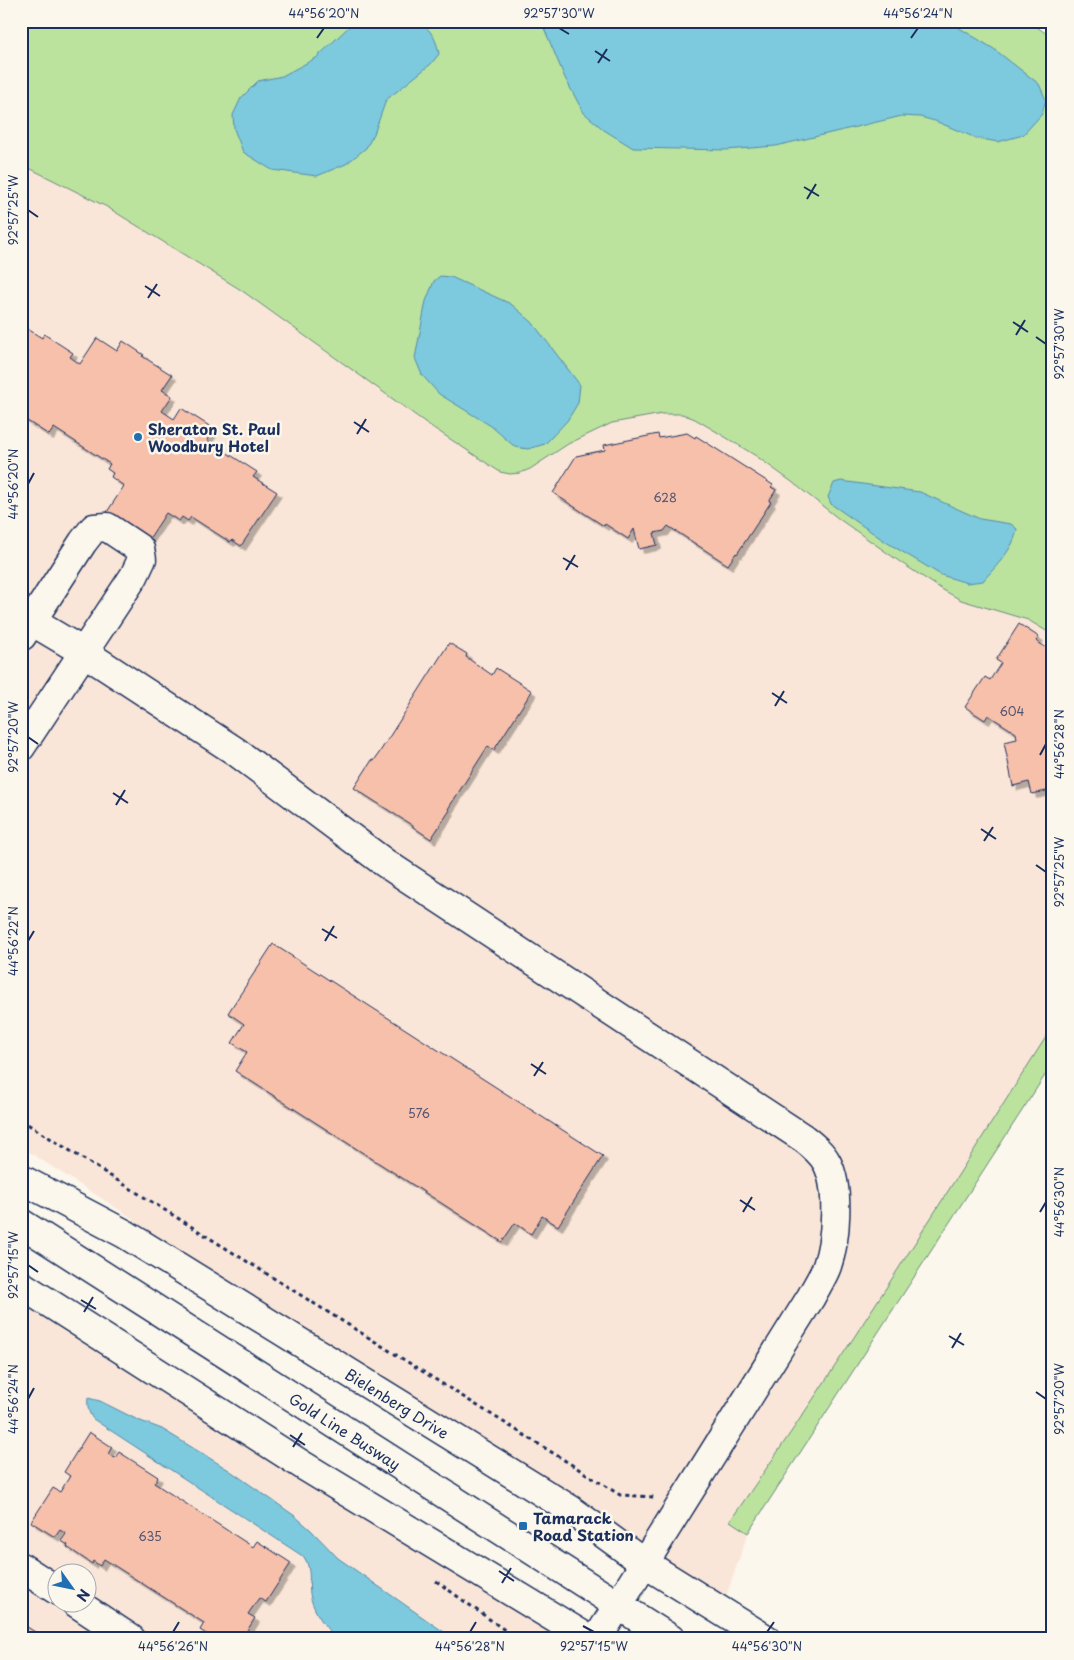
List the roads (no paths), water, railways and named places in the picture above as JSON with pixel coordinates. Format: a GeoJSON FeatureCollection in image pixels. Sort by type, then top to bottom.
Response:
{"type":"FeatureCollection","features":[{"type":"Feature","properties":{"kind":"street"},"geometry":{"type":"LineString","coordinates":[[21,747],[85,653],[134,576],[142,559],[140,549],[107,527],[94,528],[25,625],[85,653],[236,751],[385,863],[803,1138],[817,1150],[827,1163],[835,1196],[832,1245],[827,1266],[810,1297],[597,1639]]}},
{"type":"Feature","properties":{"kind":"street","name":"Bielenberg Drive"},"geometry":{"type":"LineString","coordinates":[[21,1179],[133,1239],[571,1510],[644,1563],[766,1639]]}},
{"type":"Feature","properties":{"kind":"street","name":"Gold Line Busway"},"geometry":{"type":"LineString","coordinates":[[21,1223],[671,1639]]}},
{"type":"Feature","properties":{"kind":"street"},"geometry":{"type":"LineString","coordinates":[[21,1286],[304,1466],[589,1639]]}},
{"type":"Feature","properties":{"kind":"street"},"geometry":{"type":"LineString","coordinates":[[21,1567],[48,1585]]}},
{"type":"Feature","properties":{"kind":"street"},"geometry":{"type":"LineString","coordinates":[[90,1612],[131,1639]]}},
{"type":"Feature","properties":{"kind":"water"},"geometry":{"type":"Polygon","coordinates":[[[398,20],[418,22],[433,35],[439,54],[431,64],[386,100],[374,134],[366,148],[346,164],[317,176],[272,170],[243,152],[234,129],[233,115],[241,98],[258,81],[282,76],[316,58],[355,21],[398,20]]]}},
{"type":"Feature","properties":{"kind":"water"},"geometry":{"type":"Polygon","coordinates":[[[541,21],[948,21],[994,49],[1039,84],[1046,100],[1042,114],[1023,135],[998,142],[976,138],[935,121],[920,117],[902,116],[776,146],[726,150],[633,148],[604,130],[583,112],[565,78],[541,21]]]}},
{"type":"Feature","properties":{"kind":"water"},"geometry":{"type":"Polygon","coordinates":[[[440,276],[451,277],[511,304],[532,322],[580,385],[578,403],[567,421],[545,444],[528,449],[515,447],[491,426],[439,394],[422,375],[415,358],[426,301],[434,281],[440,276]]]}},
{"type":"Feature","properties":{"kind":"water"},"geometry":{"type":"Polygon","coordinates":[[[841,481],[920,492],[980,519],[1011,524],[1017,529],[1015,536],[1004,557],[983,581],[967,583],[941,575],[886,542],[831,504],[828,497],[834,483],[841,481]]]}},
{"type":"Feature","properties":{"kind":"water"},"geometry":{"type":"Polygon","coordinates":[[[88,1398],[100,1401],[138,1420],[162,1429],[229,1470],[295,1516],[338,1558],[454,1639],[335,1639],[313,1605],[310,1593],[309,1572],[304,1557],[93,1419],[88,1409],[88,1398]]]}},
{"type":"Feature","properties":{"kind":"place","name":"Sheraton St. Paul Woodbury Hotel"},"geometry":{"type":"Point","coordinates":[138,437]}},
{"type":"Feature","properties":{"kind":"place","name":"Tamarack Road Station"},"geometry":{"type":"Point","coordinates":[523,1526]}}]}
